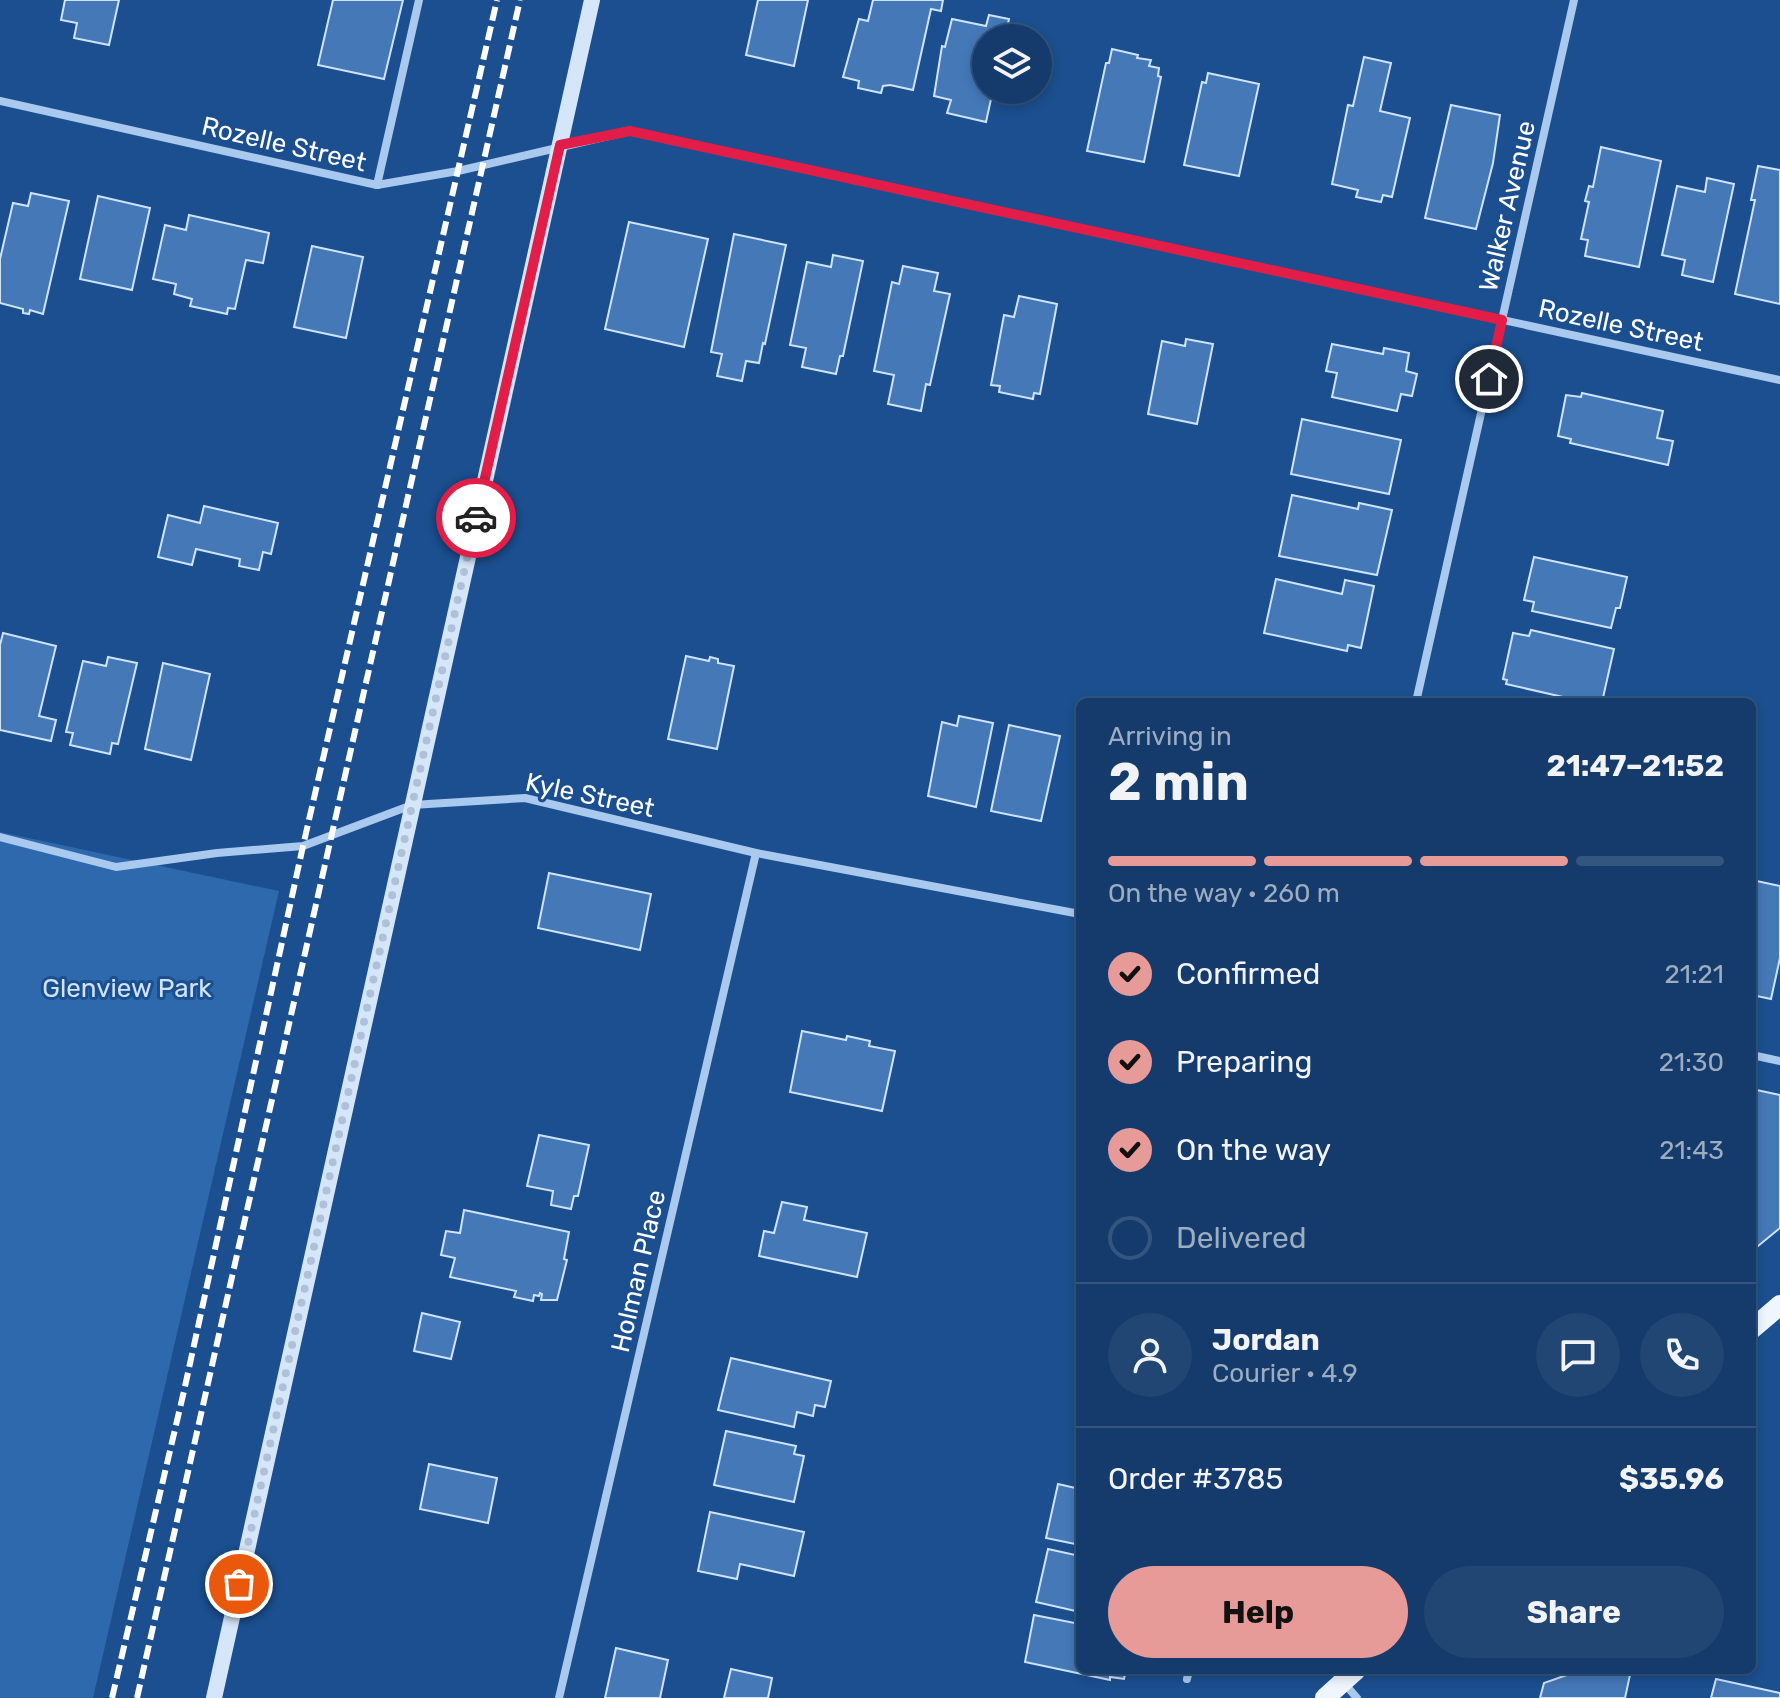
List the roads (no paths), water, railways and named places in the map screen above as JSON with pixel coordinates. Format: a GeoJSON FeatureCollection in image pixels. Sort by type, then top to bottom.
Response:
{"type":"FeatureCollection","features":[{"type":"Feature","properties":{"kind":"main road"},"geometry":{"type":"LineString","coordinates":[[214,1698],[592,0]]}},
{"type":"Feature","properties":{"kind":"main road"},"geometry":{"type":"LineString","coordinates":[[1756,1326],[1780,1305]]}},
{"type":"Feature","properties":{"kind":"main road"},"geometry":{"type":"LineString","coordinates":[[1325,1698],[1350,1676]]}},
{"type":"Feature","properties":{"kind":"street"},"geometry":{"type":"LineString","coordinates":[[377,185],[419,0]]}},
{"type":"Feature","properties":{"kind":"street","name":"Walker Avenue"},"geometry":{"type":"LineString","coordinates":[[1417,698],[1574,0]]}},
{"type":"Feature","properties":{"kind":"street","name":"Rozelle Street"},"geometry":{"type":"LineString","coordinates":[[0,101],[377,185],[458,171],[630,131],[1780,380]]}},
{"type":"Feature","properties":{"kind":"street","name":"Kyle Street"},"geometry":{"type":"LineString","coordinates":[[0,837],[116,867],[217,853],[303,846],[412,805],[525,798],[756,853],[1076,913]]}},
{"type":"Feature","properties":{"kind":"street","name":"Holman Place"},"geometry":{"type":"LineString","coordinates":[[559,1698],[756,853]]}},
{"type":"Feature","properties":{"kind":"street"},"geometry":{"type":"LineString","coordinates":[[1756,1056],[1780,1061]]}},
{"type":"Feature","properties":{"kind":"street"},"geometry":{"type":"LineString","coordinates":[[1350,1676],[1357,1698]]}},
{"type":"Feature","properties":{"kind":"railway"},"geometry":{"type":"LineString","coordinates":[[112,1698],[497,0]]}},
{"type":"Feature","properties":{"kind":"railway"},"geometry":{"type":"LineString","coordinates":[[137,1698],[520,0]]}},
{"type":"Feature","properties":{"kind":"park label","name":"Glenview Park"},"geometry":{"type":"Point","coordinates":[127,988]}}]}
